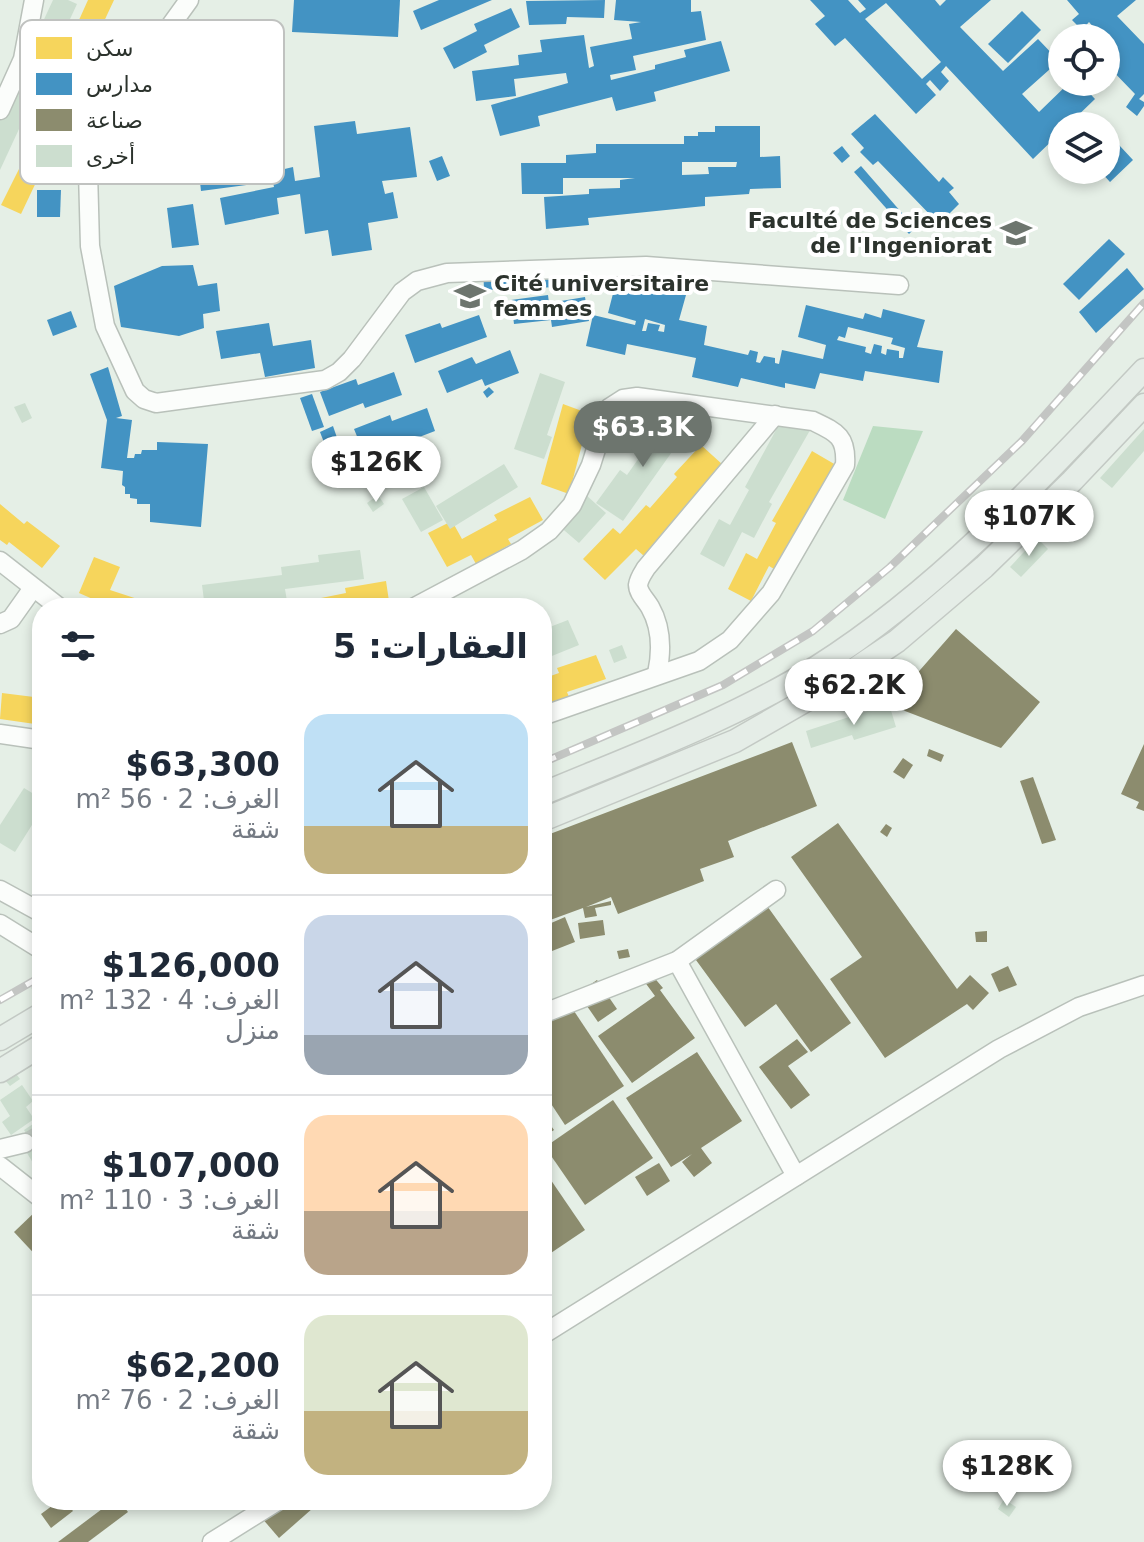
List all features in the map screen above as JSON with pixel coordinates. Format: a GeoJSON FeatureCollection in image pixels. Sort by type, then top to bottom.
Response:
{"type":"FeatureCollection","features":[{"type":"Feature","properties":{"kind":"main road"},"geometry":{"type":"LineString","coordinates":[[552,790],[724,719],[817,667],[875,626],[965,551],[1056,464],[1144,370]]}},
{"type":"Feature","properties":{"kind":"main road"},"geometry":{"type":"LineString","coordinates":[[552,816],[735,741],[824,690],[897,641],[984,567],[1144,405]]}},
{"type":"Feature","properties":{"kind":"main road"},"geometry":{"type":"LineString","coordinates":[[0,1039],[32,1020]]}},
{"type":"Feature","properties":{"kind":"main road"},"geometry":{"type":"LineString","coordinates":[[0,1071],[32,1051]]}},
{"type":"Feature","properties":{"kind":"street"},"geometry":{"type":"LineString","coordinates":[[30,20],[34,0]]}},
{"type":"Feature","properties":{"kind":"street"},"geometry":{"type":"LineString","coordinates":[[175,20],[189,0]]}},
{"type":"Feature","properties":{"kind":"street"},"geometry":{"type":"LineString","coordinates":[[0,110],[20,66]]}},
{"type":"Feature","properties":{"kind":"street"},"geometry":{"type":"LineString","coordinates":[[88,184],[90,246],[105,326],[135,391],[144,399],[156,403],[325,380],[352,359],[402,292],[417,281],[447,273],[646,266],[899,285]]}},
{"type":"Feature","properties":{"kind":"street"},"geometry":{"type":"LineString","coordinates":[[432,598],[522,550],[549,531],[572,505],[591,465],[609,408],[623,399],[637,397],[813,421],[837,433],[846,448],[845,465],[771,593],[730,640],[699,661],[552,712]]}},
{"type":"Feature","properties":{"kind":"street"},"geometry":{"type":"LineString","coordinates":[[657,674],[661,644],[651,609],[638,590],[639,581],[646,568],[775,415]]}},
{"type":"Feature","properties":{"kind":"street"},"geometry":{"type":"LineString","coordinates":[[0,561],[46,598]]}},
{"type":"Feature","properties":{"kind":"street"},"geometry":{"type":"LineString","coordinates":[[0,624],[11,619],[33,588]]}},
{"type":"Feature","properties":{"kind":"street"},"geometry":{"type":"LineString","coordinates":[[0,734],[32,739]]}},
{"type":"Feature","properties":{"kind":"street"},"geometry":{"type":"LineString","coordinates":[[0,890],[32,908]]}},
{"type":"Feature","properties":{"kind":"street"},"geometry":{"type":"LineString","coordinates":[[552,1010],[677,961],[776,890]]}},
{"type":"Feature","properties":{"kind":"street"},"geometry":{"type":"LineString","coordinates":[[0,924],[32,944]]}},
{"type":"Feature","properties":{"kind":"street"},"geometry":{"type":"LineString","coordinates":[[677,961],[796,1176]]}},
{"type":"Feature","properties":{"kind":"street"},"geometry":{"type":"LineString","coordinates":[[552,1329],[999,1049],[1079,1007],[1144,985]]}},
{"type":"Feature","properties":{"kind":"street"},"geometry":{"type":"LineString","coordinates":[[0,1149],[25,1143]]}},
{"type":"Feature","properties":{"kind":"street"},"geometry":{"type":"LineString","coordinates":[[0,1166],[32,1191]]}},
{"type":"Feature","properties":{"kind":"street"},"geometry":{"type":"LineString","coordinates":[[212,1542],[263,1510]]}},
{"type":"Feature","properties":{"kind":"green space"},"geometry":{"type":"Polygon","coordinates":[[[873,426],[923,431],[885,519],[843,500],[873,426]]]}},
{"type":"Feature","properties":{"kind":"building: سكن"},"geometry":{"type":"Polygon","coordinates":[[[88,0],[114,0],[105,20],[79,20],[88,0]]]}},
{"type":"Feature","properties":{"kind":"building: سكن"},"geometry":{"type":"Polygon","coordinates":[[[20,167],[20,184],[35,184],[21,214],[1,205],[20,167]]]}},
{"type":"Feature","properties":{"kind":"building: سكن"},"geometry":{"type":"Polygon","coordinates":[[[563,404],[590,414],[569,494],[541,484],[563,404]]]}},
{"type":"Feature","properties":{"kind":"building: سكن"},"geometry":{"type":"Polygon","coordinates":[[[701,445],[723,465],[644,556],[636,549],[605,580],[583,559],[613,528],[620,534],[646,505],[650,508],[677,477],[674,474],[701,445]]]}},
{"type":"Feature","properties":{"kind":"building: سكن"},"geometry":{"type":"Polygon","coordinates":[[[812,451],[836,465],[779,572],[769,566],[751,601],[728,589],[746,553],[757,559],[776,523],[772,521],[812,451]]]}},
{"type":"Feature","properties":{"kind":"building: سكن"},"geometry":{"type":"Polygon","coordinates":[[[530,497],[543,520],[508,539],[511,544],[476,564],[471,555],[447,567],[428,533],[452,521],[462,539],[497,520],[494,515],[530,497]]]}},
{"type":"Feature","properties":{"kind":"building: سكن"},"geometry":{"type":"Polygon","coordinates":[[[0,504],[24,524],[27,521],[60,546],[42,568],[9,542],[7,545],[0,540],[0,504]]]}},
{"type":"Feature","properties":{"kind":"building: سكن"},"geometry":{"type":"Polygon","coordinates":[[[94,557],[120,567],[110,590],[134,598],[90,598],[79,593],[94,557]]]}},
{"type":"Feature","properties":{"kind":"building: سكن"},"geometry":{"type":"Polygon","coordinates":[[[386,581],[389,598],[321,598],[346,593],[345,588],[386,581]]]}},
{"type":"Feature","properties":{"kind":"building: سكن"},"geometry":{"type":"Polygon","coordinates":[[[596,655],[606,679],[567,692],[569,697],[552,703],[552,675],[559,673],[557,668],[596,655]]]}},
{"type":"Feature","properties":{"kind":"building: سكن"},"geometry":{"type":"Polygon","coordinates":[[[2,693],[32,697],[32,724],[0,719],[2,693]]]}},
{"type":"Feature","properties":{"kind":"building: مدارس"},"geometry":{"type":"Polygon","coordinates":[[[294,0],[400,0],[398,37],[292,32],[294,0]]]}},
{"type":"Feature","properties":{"kind":"building: مدارس"},"geometry":{"type":"Polygon","coordinates":[[[439,0],[492,0],[421,30],[413,11],[439,0]]]}},
{"type":"Feature","properties":{"kind":"building: مدارس"},"geometry":{"type":"Polygon","coordinates":[[[605,0],[604,18],[567,17],[566,24],[529,25],[526,1],[605,0]]]}},
{"type":"Feature","properties":{"kind":"building: مدارس"},"geometry":{"type":"Polygon","coordinates":[[[616,0],[691,0],[691,12],[701,11],[706,40],[633,56],[636,70],[610,75],[611,80],[655,69],[655,65],[686,57],[684,50],[721,41],[730,71],[654,92],[656,101],[616,111],[612,97],[538,116],[540,126],[500,136],[491,105],[568,83],[566,73],[514,79],[516,96],[476,101],[472,71],[519,65],[518,55],[542,52],[540,40],[584,35],[589,68],[594,66],[590,47],[632,39],[629,24],[641,22],[614,20],[616,0]]]}},
{"type":"Feature","properties":{"kind":"building: مدارس"},"geometry":{"type":"Polygon","coordinates":[[[810,0],[848,0],[860,13],[866,9],[858,0],[935,0],[940,6],[946,0],[991,0],[960,27],[1003,71],[1038,39],[1048,49],[1048,71],[1022,94],[1039,112],[1056,96],[1092,96],[1095,99],[1082,112],[1048,112],[1048,145],[1033,159],[946,66],[941,72],[949,81],[940,91],[930,80],[926,84],[936,95],[916,114],[845,38],[835,46],[815,24],[825,16],[810,0]],[[886,3],[865,19],[922,79],[941,62],[886,3]]]}},
{"type":"Feature","properties":{"kind":"building: مدارس"},"geometry":{"type":"Polygon","coordinates":[[[1067,0],[1136,0],[1117,16],[1144,44],[1144,94],[1139,99],[1144,106],[1137,116],[1126,107],[1135,94],[1120,78],[1120,24],[1076,24],[1072,20],[1079,14],[1067,0]]]}},
{"type":"Feature","properties":{"kind":"building: مدارس"},"geometry":{"type":"Polygon","coordinates":[[[511,8],[520,27],[484,45],[487,52],[454,69],[443,48],[477,31],[474,24],[511,8]]]}},
{"type":"Feature","properties":{"kind":"building: مدارس"},"geometry":{"type":"Polygon","coordinates":[[[1022,11],[1041,30],[1008,63],[988,44],[1022,11]]]}},
{"type":"Feature","properties":{"kind":"building: مدارس"},"geometry":{"type":"Polygon","coordinates":[[[875,114],[939,182],[943,177],[954,188],[949,192],[959,204],[939,224],[878,161],[873,165],[860,152],[864,148],[851,134],[875,114]]]}},
{"type":"Feature","properties":{"kind":"building: مدارس"},"geometry":{"type":"Polygon","coordinates":[[[355,121],[357,134],[410,127],[417,177],[382,181],[385,194],[393,192],[398,218],[368,223],[372,250],[332,256],[328,230],[305,234],[300,194],[277,198],[279,214],[225,225],[220,198],[284,184],[284,169],[293,167],[295,181],[320,177],[314,126],[355,121]]]}},
{"type":"Feature","properties":{"kind":"building: مدارس"},"geometry":{"type":"Polygon","coordinates":[[[715,126],[760,126],[760,157],[780,156],[781,188],[750,189],[749,194],[705,197],[705,206],[588,218],[589,225],[546,229],[544,197],[589,194],[589,189],[620,188],[620,180],[635,178],[563,178],[563,194],[522,194],[521,163],[566,163],[566,155],[596,153],[596,144],[684,144],[684,136],[715,132],[715,126]],[[682,162],[682,175],[709,174],[708,167],[736,167],[737,162],[682,162]]]}},
{"type":"Feature","properties":{"kind":"building: مدارس"},"geometry":{"type":"Polygon","coordinates":[[[842,146],[850,156],[842,163],[833,153],[842,146]]]}},
{"type":"Feature","properties":{"kind":"building: مدارس"},"geometry":{"type":"Polygon","coordinates":[[[1120,146],[1133,160],[1120,172],[1120,146]]]}},
{"type":"Feature","properties":{"kind":"building: مدارس"},"geometry":{"type":"Polygon","coordinates":[[[442,156],[450,176],[437,181],[429,161],[442,156]]]}},
{"type":"Feature","properties":{"kind":"building: مدارس"},"geometry":{"type":"Polygon","coordinates":[[[861,166],[915,228],[909,234],[854,172],[861,166]]]}},
{"type":"Feature","properties":{"kind":"building: مدارس"},"geometry":{"type":"Polygon","coordinates":[[[200,184],[254,184],[201,191],[200,184]]]}},
{"type":"Feature","properties":{"kind":"building: مدارس"},"geometry":{"type":"Polygon","coordinates":[[[37,190],[61,190],[60,217],[37,217],[37,190]]]}},
{"type":"Feature","properties":{"kind":"building: مدارس"},"geometry":{"type":"Polygon","coordinates":[[[193,204],[199,245],[172,248],[167,208],[193,204]]]}},
{"type":"Feature","properties":{"kind":"building: مدارس"},"geometry":{"type":"Polygon","coordinates":[[[1109,239],[1125,254],[1079,300],[1063,284],[1109,239]]]}},
{"type":"Feature","properties":{"kind":"building: مدارس"},"geometry":{"type":"Polygon","coordinates":[[[483,264],[557,264],[558,287],[484,290],[483,264]]]}},
{"type":"Feature","properties":{"kind":"building: مدارس"},"geometry":{"type":"Polygon","coordinates":[[[193,265],[198,286],[217,283],[220,311],[203,314],[204,328],[179,336],[121,327],[114,286],[162,266],[193,265]]]}},
{"type":"Feature","properties":{"kind":"building: مدارس"},"geometry":{"type":"Polygon","coordinates":[[[1127,268],[1144,289],[1096,333],[1079,312],[1127,268]]]}},
{"type":"Feature","properties":{"kind":"building: مدارس"},"geometry":{"type":"Polygon","coordinates":[[[616,282],[643,290],[645,283],[686,295],[679,320],[707,326],[704,345],[748,355],[750,350],[758,352],[756,362],[760,363],[764,356],[775,358],[775,363],[779,364],[782,350],[823,359],[826,345],[798,337],[806,305],[863,319],[865,313],[881,318],[883,309],[925,320],[917,347],[943,351],[939,383],[865,371],[863,381],[820,373],[815,389],[785,383],[785,388],[741,378],[738,387],[692,377],[696,358],[627,344],[625,355],[586,346],[593,315],[635,325],[636,321],[608,313],[616,282]],[[645,319],[642,331],[646,331],[648,323],[660,325],[658,331],[664,332],[665,325],[645,319]],[[848,327],[845,338],[839,336],[837,340],[866,347],[865,352],[871,354],[874,344],[882,346],[881,353],[886,355],[887,349],[899,351],[899,358],[903,358],[905,348],[891,344],[893,338],[848,327]]]}},
{"type":"Feature","properties":{"kind":"building: مدارس"},"geometry":{"type":"Polygon","coordinates":[[[548,295],[549,303],[585,297],[589,321],[552,327],[551,320],[514,324],[511,300],[548,295]]]}},
{"type":"Feature","properties":{"kind":"building: مدارس"},"geometry":{"type":"Polygon","coordinates":[[[71,311],[77,327],[53,336],[47,320],[71,311]]]}},
{"type":"Feature","properties":{"kind":"building: مدارس"},"geometry":{"type":"Polygon","coordinates":[[[479,315],[487,337],[415,363],[405,335],[440,323],[442,328],[479,315]]]}},
{"type":"Feature","properties":{"kind":"building: مدارس"},"geometry":{"type":"Polygon","coordinates":[[[269,323],[273,346],[311,340],[315,368],[265,377],[260,353],[221,359],[216,331],[269,323]]]}},
{"type":"Feature","properties":{"kind":"building: مدارس"},"geometry":{"type":"Polygon","coordinates":[[[510,350],[519,373],[485,386],[482,379],[447,393],[438,371],[472,357],[476,364],[510,350]]]}},
{"type":"Feature","properties":{"kind":"building: مدارس"},"geometry":{"type":"Polygon","coordinates":[[[108,367],[122,416],[116,418],[132,420],[127,458],[134,458],[142,450],[157,450],[157,442],[208,444],[201,527],[150,522],[150,504],[137,504],[137,499],[125,494],[123,471],[101,468],[107,420],[90,374],[108,367]]]}},
{"type":"Feature","properties":{"kind":"building: مدارس"},"geometry":{"type":"Polygon","coordinates":[[[394,372],[402,395],[365,408],[363,403],[329,416],[320,392],[356,379],[358,385],[394,372]]]}},
{"type":"Feature","properties":{"kind":"building: مدارس"},"geometry":{"type":"Polygon","coordinates":[[[489,387],[494,392],[487,398],[483,392],[489,387]]]}},
{"type":"Feature","properties":{"kind":"building: مدارس"},"geometry":{"type":"Polygon","coordinates":[[[312,394],[324,427],[312,431],[300,398],[312,394]]]}},
{"type":"Feature","properties":{"kind":"building: مدارس"},"geometry":{"type":"Polygon","coordinates":[[[427,408],[435,431],[401,444],[399,438],[363,451],[354,429],[390,415],[392,421],[427,408]]]}},
{"type":"Feature","properties":{"kind":"building: مدارس"},"geometry":{"type":"Polygon","coordinates":[[[333,426],[345,461],[333,466],[320,432],[333,426]]]}},
{"type":"Feature","properties":{"kind":"building: صناعة"},"geometry":{"type":"Polygon","coordinates":[[[956,629],[1040,702],[1001,748],[905,711],[885,694],[898,679],[906,686],[956,629]]]}},
{"type":"Feature","properties":{"kind":"building: صناعة"},"geometry":{"type":"Polygon","coordinates":[[[792,742],[817,806],[728,841],[734,857],[700,869],[704,881],[618,914],[611,897],[586,907],[611,901],[611,905],[595,908],[597,916],[585,918],[583,908],[552,919],[552,833],[792,742]]]}},
{"type":"Feature","properties":{"kind":"building: صناعة"},"geometry":{"type":"Polygon","coordinates":[[[1144,744],[1144,811],[1136,808],[1139,802],[1121,794],[1144,744]]]}},
{"type":"Feature","properties":{"kind":"building: صناعة"},"geometry":{"type":"Polygon","coordinates":[[[929,749],[944,755],[941,762],[927,756],[929,749]]]}},
{"type":"Feature","properties":{"kind":"building: صناعة"},"geometry":{"type":"Polygon","coordinates":[[[903,758],[913,765],[904,779],[893,772],[903,758]]]}},
{"type":"Feature","properties":{"kind":"building: صناعة"},"geometry":{"type":"Polygon","coordinates":[[[1033,777],[1056,840],[1042,844],[1020,781],[1033,777]]]}},
{"type":"Feature","properties":{"kind":"building: صناعة"},"geometry":{"type":"Polygon","coordinates":[[[838,823],[957,989],[970,975],[989,993],[973,1010],[967,1004],[885,1058],[830,979],[862,957],[791,857],[838,823]]]}},
{"type":"Feature","properties":{"kind":"building: صناعة"},"geometry":{"type":"Polygon","coordinates":[[[886,824],[892,828],[887,837],[880,832],[886,824]]]}},
{"type":"Feature","properties":{"kind":"building: صناعة"},"geometry":{"type":"Polygon","coordinates":[[[765,903],[851,1023],[811,1052],[776,1004],[745,1027],[685,945],[765,903]]]}},
{"type":"Feature","properties":{"kind":"building: صناعة"},"geometry":{"type":"Polygon","coordinates":[[[565,917],[575,942],[552,951],[552,923],[565,917]]]}},
{"type":"Feature","properties":{"kind":"building: صناعة"},"geometry":{"type":"Polygon","coordinates":[[[603,920],[605,935],[580,939],[578,923],[603,920]]]}},
{"type":"Feature","properties":{"kind":"building: صناعة"},"geometry":{"type":"Polygon","coordinates":[[[987,931],[987,942],[976,942],[975,932],[987,931]]]}},
{"type":"Feature","properties":{"kind":"building: صناعة"},"geometry":{"type":"Polygon","coordinates":[[[628,949],[630,957],[619,959],[617,951],[628,949]]]}},
{"type":"Feature","properties":{"kind":"building: صناعة"},"geometry":{"type":"Polygon","coordinates":[[[1008,966],[1017,985],[999,992],[991,974],[1008,966]]]}},
{"type":"Feature","properties":{"kind":"building: صناعة"},"geometry":{"type":"Polygon","coordinates":[[[652,975],[695,1038],[632,1083],[598,1036],[655,996],[644,981],[652,975]]]}},
{"type":"Feature","properties":{"kind":"building: صناعة"},"geometry":{"type":"Polygon","coordinates":[[[597,980],[617,1009],[598,1022],[578,993],[597,980]]]}},
{"type":"Feature","properties":{"kind":"building: صناعة"},"geometry":{"type":"Polygon","coordinates":[[[572,1008],[624,1086],[565,1125],[552,1105],[552,1021],[572,1008]]]}},
{"type":"Feature","properties":{"kind":"building: صناعة"},"geometry":{"type":"Polygon","coordinates":[[[797,1039],[808,1052],[788,1066],[810,1095],[791,1109],[759,1067],[797,1039]]]}},
{"type":"Feature","properties":{"kind":"building: صناعة"},"geometry":{"type":"Polygon","coordinates":[[[697,1052],[742,1121],[701,1148],[712,1163],[694,1177],[682,1162],[692,1154],[671,1167],[626,1098],[697,1052]]]}},
{"type":"Feature","properties":{"kind":"building: صناعة"},"geometry":{"type":"Polygon","coordinates":[[[613,1100],[653,1158],[585,1205],[552,1157],[552,1142],[613,1100]]]}},
{"type":"Feature","properties":{"kind":"building: صناعة"},"geometry":{"type":"Polygon","coordinates":[[[659,1163],[670,1181],[647,1196],[635,1177],[659,1163]]]}},
{"type":"Feature","properties":{"kind":"building: صناعة"},"geometry":{"type":"Polygon","coordinates":[[[552,1182],[585,1230],[552,1252],[552,1182]]]}},
{"type":"Feature","properties":{"kind":"building: صناعة"},"geometry":{"type":"Polygon","coordinates":[[[32,1215],[32,1251],[14,1232],[32,1215]]]}},
{"type":"Feature","properties":{"kind":"building: صناعة"},"geometry":{"type":"Polygon","coordinates":[[[46,1510],[73,1511],[51,1528],[41,1514],[46,1510]]]}},
{"type":"Feature","properties":{"kind":"building: صناعة"},"geometry":{"type":"Polygon","coordinates":[[[101,1510],[128,1512],[88,1542],[58,1542],[101,1510]]]}},
{"type":"Feature","properties":{"kind":"building: صناعة"},"geometry":{"type":"Polygon","coordinates":[[[255,1510],[311,1510],[279,1538],[255,1510]]]}},
{"type":"Feature","properties":{"kind":"building: أخرى"},"geometry":{"type":"Polygon","coordinates":[[[53,0],[68,0],[77,4],[70,20],[44,20],[53,0]]]}},
{"type":"Feature","properties":{"kind":"building: أخرى"},"geometry":{"type":"Polygon","coordinates":[[[20,71],[20,127],[0,170],[0,114],[20,71]]]}},
{"type":"Feature","properties":{"kind":"building: أخرى"},"geometry":{"type":"Polygon","coordinates":[[[540,373],[565,382],[547,435],[552,437],[544,459],[514,449],[540,373]]]}},
{"type":"Feature","properties":{"kind":"building: أخرى"},"geometry":{"type":"Polygon","coordinates":[[[25,403],[32,418],[22,423],[14,407],[25,403]]]}},
{"type":"Feature","properties":{"kind":"building: أخرى"},"geometry":{"type":"Polygon","coordinates":[[[672,411],[691,425],[623,521],[596,503],[620,470],[627,475],[672,411]]]}},
{"type":"Feature","properties":{"kind":"building: أخرى"},"geometry":{"type":"Polygon","coordinates":[[[783,417],[813,425],[769,502],[772,504],[754,538],[742,532],[724,567],[700,554],[719,519],[730,525],[749,490],[745,487],[783,417]]]}},
{"type":"Feature","properties":{"kind":"building: أخرى"},"geometry":{"type":"Polygon","coordinates":[[[1144,429],[1144,451],[1112,488],[1100,478],[1144,429]]]}},
{"type":"Feature","properties":{"kind":"building: أخرى"},"geometry":{"type":"Polygon","coordinates":[[[504,464],[518,487],[450,529],[436,506],[504,464]]]}},
{"type":"Feature","properties":{"kind":"building: أخرى"},"geometry":{"type":"Polygon","coordinates":[[[424,487],[443,520],[421,532],[402,499],[424,487]]]}},
{"type":"Feature","properties":{"kind":"building: أخرى"},"geometry":{"type":"Polygon","coordinates":[[[378,495],[384,504],[373,512],[367,503],[378,495]]]}},
{"type":"Feature","properties":{"kind":"building: أخرى"},"geometry":{"type":"Polygon","coordinates":[[[586,495],[606,513],[579,543],[558,525],[586,495]]]}},
{"type":"Feature","properties":{"kind":"building: أخرى"},"geometry":{"type":"Polygon","coordinates":[[[1037,538],[1048,549],[1021,577],[1010,567],[1037,538]]]}},
{"type":"Feature","properties":{"kind":"building: أخرى"},"geometry":{"type":"Polygon","coordinates":[[[360,550],[364,579],[285,589],[286,598],[204,598],[202,585],[282,575],[281,567],[319,562],[318,555],[360,550]]]}},
{"type":"Feature","properties":{"kind":"building: أخرى"},"geometry":{"type":"Polygon","coordinates":[[[568,620],[579,645],[552,656],[552,626],[568,620]]]}},
{"type":"Feature","properties":{"kind":"building: أخرى"},"geometry":{"type":"Polygon","coordinates":[[[622,645],[627,658],[614,663],[609,650],[622,645]]]}},
{"type":"Feature","properties":{"kind":"building: أخرى"},"geometry":{"type":"Polygon","coordinates":[[[889,704],[896,727],[854,740],[852,735],[811,748],[806,731],[889,704]]]}},
{"type":"Feature","properties":{"kind":"building: أخرى"},"geometry":{"type":"Polygon","coordinates":[[[24,788],[32,793],[32,825],[15,852],[0,843],[0,825],[24,788]]]}},
{"type":"Feature","properties":{"kind":"building: أخرى"},"geometry":{"type":"Polygon","coordinates":[[[14,1071],[20,1079],[10,1086],[4,1079],[14,1071]]]}},
{"type":"Feature","properties":{"kind":"building: أخرى"},"geometry":{"type":"Polygon","coordinates":[[[22,1085],[32,1100],[26,1107],[32,1120],[11,1135],[2,1122],[10,1116],[0,1100],[22,1085]]]}},
{"type":"Feature","properties":{"kind":"building: أخرى"},"geometry":{"type":"Polygon","coordinates":[[[32,1125],[32,1144],[24,1130],[32,1125]]]}},
{"type":"Feature","properties":{"kind":"building: أخرى"},"geometry":{"type":"Polygon","coordinates":[[[1004,1499],[1016,1507],[1009,1517],[998,1509],[1004,1499]]]}},
{"type":"Feature","properties":{"kind":"tunnel"},"geometry":{"type":"LineString","coordinates":[[25,1143],[32,1139]]}},
{"type":"Feature","properties":{"kind":"railway"},"geometry":{"type":"LineString","coordinates":[[552,759],[723,685],[813,631],[890,567],[1022,441],[1144,303]]}},
{"type":"Feature","properties":{"kind":"railway"},"geometry":{"type":"LineString","coordinates":[[0,1000],[32,982]]}},
{"type":"Feature","properties":{"kind":"place","name":"Faculté de Sciences de l'Ingeniorat"},"geometry":{"type":"Point","coordinates":[1016,233]}},
{"type":"Feature","properties":{"kind":"place","name":"Cité universitaire femmes"},"geometry":{"type":"Point","coordinates":[470,296]}}]}
